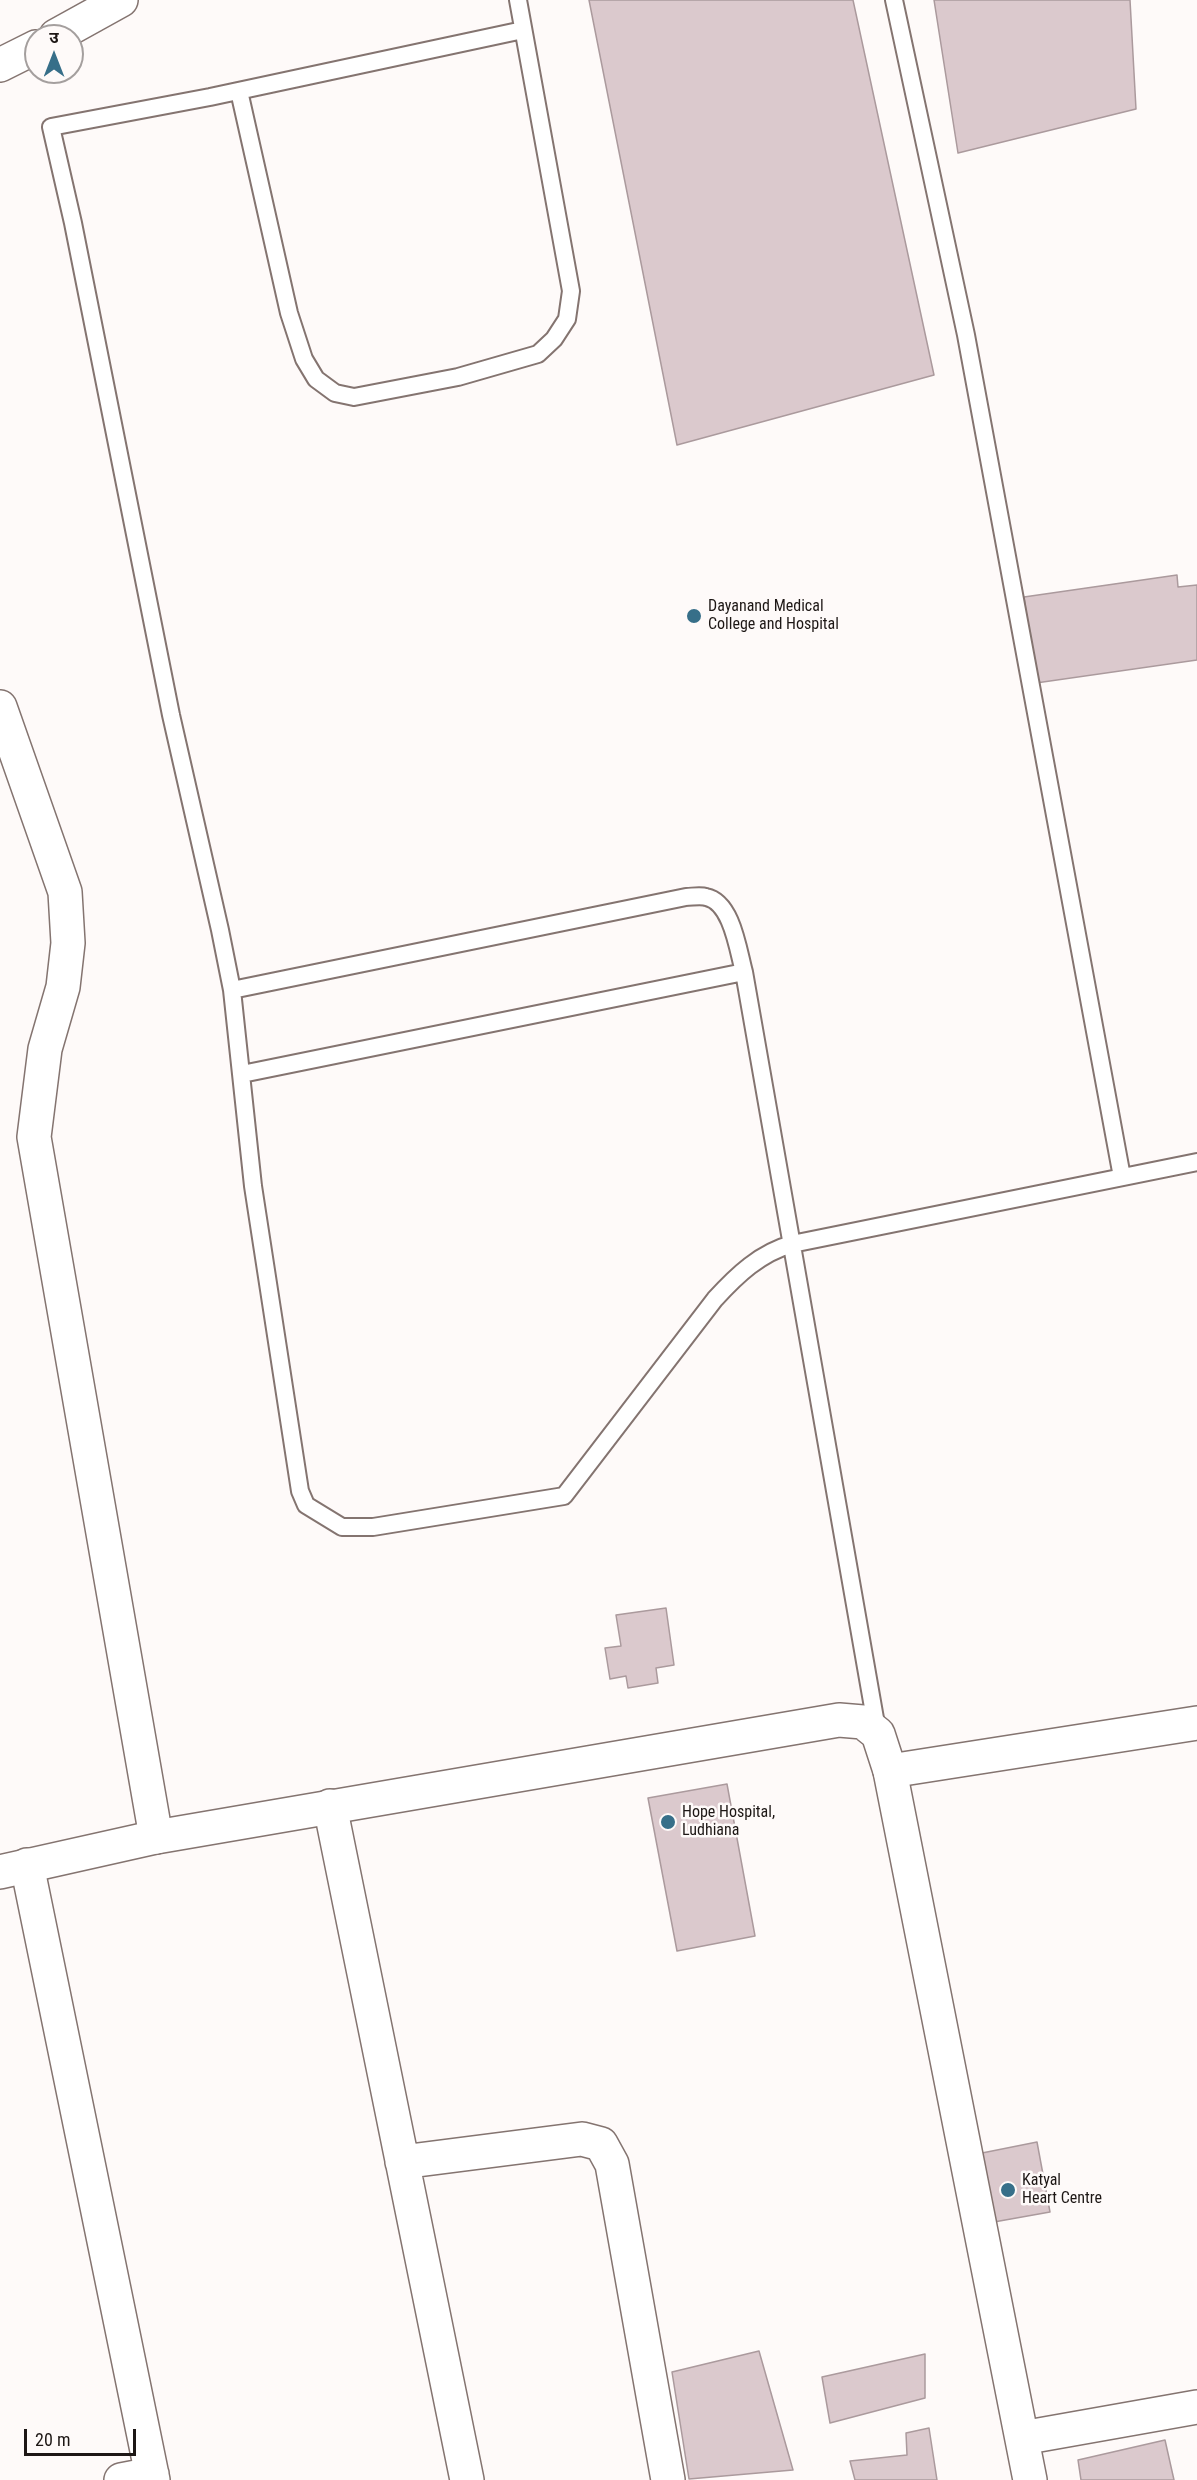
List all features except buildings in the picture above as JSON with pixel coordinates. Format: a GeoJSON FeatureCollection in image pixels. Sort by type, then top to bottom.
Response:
{"type":"FeatureCollection","features":[{"type":"Feature","properties":{"kind":"street"},"geometry":{"type":"LineString","coordinates":[[78,24],[121,0]]}},
{"type":"Feature","properties":{"kind":"street"},"geometry":{"type":"LineString","coordinates":[[0,65],[24,53]]}},
{"type":"Feature","properties":{"kind":"street"},"geometry":{"type":"LineString","coordinates":[[0,707],[65,892],[68,943],[63,987],[45,1049],[34,1137],[156,1837]]}},
{"type":"Feature","properties":{"kind":"street"},"geometry":{"type":"LineString","coordinates":[[121,2480],[153,2477],[13,1868],[156,1837],[839,1720],[863,1722],[878,1734],[890,1771],[1030,2480]]}},
{"type":"Feature","properties":{"kind":"street"},"geometry":{"type":"LineString","coordinates":[[890,1771],[1197,1723]]}},
{"type":"Feature","properties":{"kind":"street"},"geometry":{"type":"LineString","coordinates":[[330,1806],[466,2480]]}},
{"type":"Feature","properties":{"kind":"street"},"geometry":{"type":"LineString","coordinates":[[402,2162],[582,2139],[601,2144],[612,2164],[668,2480]]}},
{"type":"Feature","properties":{"kind":"street"},"geometry":{"type":"LineString","coordinates":[[1022,2438],[1197,2407]]}},
{"type":"Feature","properties":{"kind":"lane"},"geometry":{"type":"LineString","coordinates":[[239,91],[289,313],[304,358],[316,379],[335,393],[354,397],[458,377],[538,354],[554,339],[567,319],[571,291],[518,0]]}},
{"type":"Feature","properties":{"kind":"lane"},"geometry":{"type":"LineString","coordinates":[[894,0],[966,335],[1122,1177]]}},
{"type":"Feature","properties":{"kind":"lane"},"geometry":{"type":"LineString","coordinates":[[523,30],[239,91],[51,127],[73,223],[171,715],[232,990],[253,1186],[300,1491],[306,1505],[320,1516],[342,1527],[373,1527],[564,1496],[715,1299],[733,1279],[767,1253],[792,1244],[1197,1162]]}},
{"type":"Feature","properties":{"kind":"lane"},"geometry":{"type":"LineString","coordinates":[[232,990],[686,897],[704,896],[714,899],[723,909],[731,922],[744,972],[878,1734]]}},
{"type":"Feature","properties":{"kind":"lane"},"geometry":{"type":"LineString","coordinates":[[242,1074],[744,972]]}},
{"type":"Feature","properties":{"kind":"place","name":"Dayanand Medical College and Hospital"},"geometry":{"type":"Point","coordinates":[694,616]}},
{"type":"Feature","properties":{"kind":"place","name":"Hope Hospital, Ludhiana"},"geometry":{"type":"Point","coordinates":[668,1822]}},
{"type":"Feature","properties":{"kind":"place","name":"Katyal Heart Centre"},"geometry":{"type":"Point","coordinates":[1008,2190]}}]}
